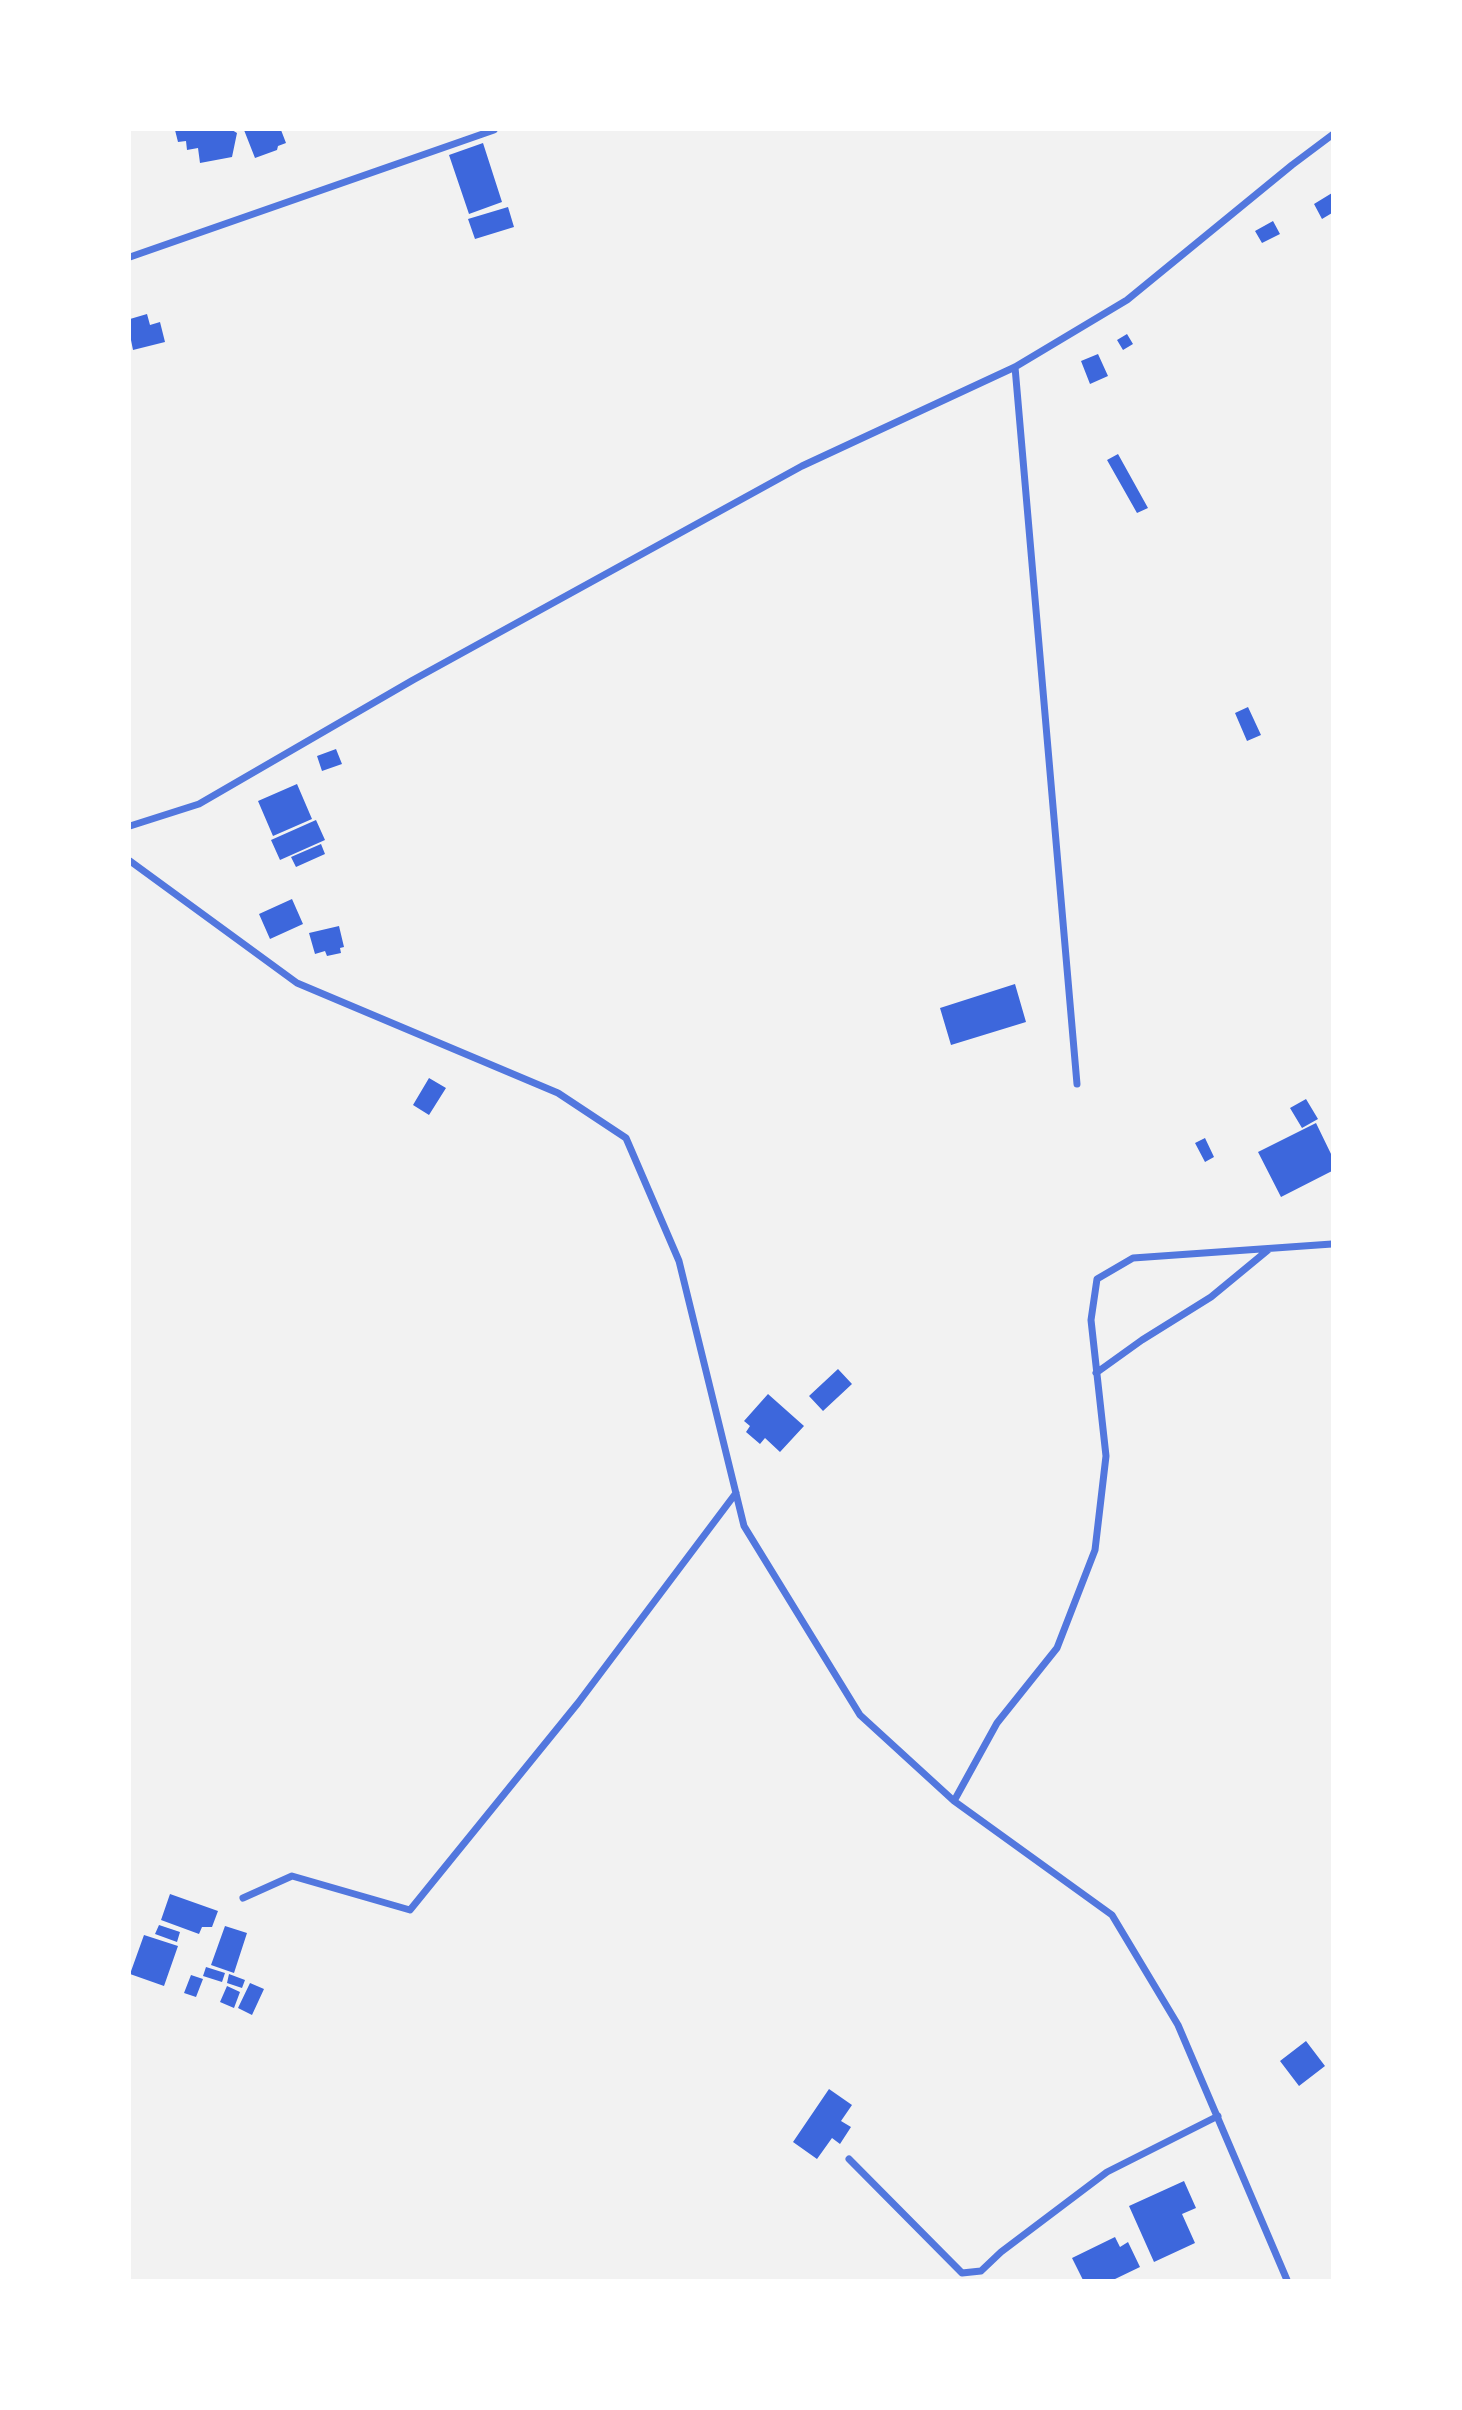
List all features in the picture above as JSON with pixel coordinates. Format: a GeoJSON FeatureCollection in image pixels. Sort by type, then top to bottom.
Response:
{"type":"FeatureCollection","features":[{"type":"Feature","properties":{"kind":"street"},"geometry":{"type":"LineString","coordinates":[[130,257],[494,130]]}},
{"type":"Feature","properties":{"kind":"street"},"geometry":{"type":"LineString","coordinates":[[130,826],[199,804],[412,680],[802,466],[1015,367],[1128,300],[1332,135]]}},
{"type":"Feature","properties":{"kind":"street"},"geometry":{"type":"LineString","coordinates":[[1015,367],[1077,1084]]}},
{"type":"Feature","properties":{"kind":"street"},"geometry":{"type":"LineString","coordinates":[[130,861],[297,983],[558,1093],[626,1138],[678,1261],[744,1526],[860,1715],[954,1801],[1112,1915],[1178,2025],[1287,2280]]}},
{"type":"Feature","properties":{"kind":"street"},"geometry":{"type":"LineString","coordinates":[[954,1801],[997,1723],[1057,1647],[1095,1550],[1106,1456],[1091,1321],[1097,1279],[1133,1258],[1332,1244]]}},
{"type":"Feature","properties":{"kind":"street"},"geometry":{"type":"LineString","coordinates":[[1096,1373],[1142,1340],[1211,1297],[1268,1250]]}},
{"type":"Feature","properties":{"kind":"street"},"geometry":{"type":"LineString","coordinates":[[243,1898],[292,1876],[410,1910],[578,1703],[736,1493]]}},
{"type":"Feature","properties":{"kind":"street"},"geometry":{"type":"LineString","coordinates":[[849,2159],[962,2273],[981,2271],[1001,2252],[1108,2172],[1218,2116]]}},
{"type":"Feature","properties":{"kind":"building"},"geometry":{"type":"Polygon","coordinates":[[[175,130],[232,130],[237,133],[232,157],[200,163],[198,148],[187,150],[186,141],[178,142],[175,130]]]}},
{"type":"Feature","properties":{"kind":"building"},"geometry":{"type":"Polygon","coordinates":[[[244,130],[281,130],[286,143],[278,146],[277,150],[255,158],[244,130]]]}},
{"type":"Feature","properties":{"kind":"building"},"geometry":{"type":"Polygon","coordinates":[[[483,143],[502,202],[469,214],[449,155],[483,143]]]}},
{"type":"Feature","properties":{"kind":"building"},"geometry":{"type":"Polygon","coordinates":[[[1332,193],[1332,213],[1322,219],[1314,204],[1332,193]]]}},
{"type":"Feature","properties":{"kind":"building"},"geometry":{"type":"Polygon","coordinates":[[[508,207],[514,227],[475,239],[468,219],[508,207]]]}},
{"type":"Feature","properties":{"kind":"building"},"geometry":{"type":"Polygon","coordinates":[[[1273,221],[1280,234],[1262,243],[1255,231],[1273,221]]]}},
{"type":"Feature","properties":{"kind":"building"},"geometry":{"type":"Polygon","coordinates":[[[147,314],[150,325],[160,322],[165,342],[133,350],[130,319],[147,314]]]}},
{"type":"Feature","properties":{"kind":"building"},"geometry":{"type":"Polygon","coordinates":[[[1127,334],[1133,344],[1123,350],[1117,340],[1127,334]]]}},
{"type":"Feature","properties":{"kind":"building"},"geometry":{"type":"Polygon","coordinates":[[[1098,354],[1108,376],[1090,384],[1081,361],[1098,354]]]}},
{"type":"Feature","properties":{"kind":"building"},"geometry":{"type":"Polygon","coordinates":[[[1118,454],[1148,508],[1137,513],[1107,460],[1118,454]]]}},
{"type":"Feature","properties":{"kind":"building"},"geometry":{"type":"Polygon","coordinates":[[[1248,707],[1261,735],[1247,741],[1235,713],[1248,707]]]}},
{"type":"Feature","properties":{"kind":"building"},"geometry":{"type":"Polygon","coordinates":[[[336,749],[342,764],[322,771],[317,756],[336,749]]]}},
{"type":"Feature","properties":{"kind":"building"},"geometry":{"type":"Polygon","coordinates":[[[297,784],[312,819],[273,836],[258,801],[297,784]]]}},
{"type":"Feature","properties":{"kind":"building"},"geometry":{"type":"Polygon","coordinates":[[[316,820],[325,840],[280,860],[271,840],[316,820]]]}},
{"type":"Feature","properties":{"kind":"building"},"geometry":{"type":"Polygon","coordinates":[[[321,844],[325,854],[296,867],[291,857],[321,844]]]}},
{"type":"Feature","properties":{"kind":"building"},"geometry":{"type":"Polygon","coordinates":[[[292,899],[303,924],[270,939],[259,914],[292,899]]]}},
{"type":"Feature","properties":{"kind":"building"},"geometry":{"type":"Polygon","coordinates":[[[339,926],[344,947],[340,948],[341,953],[327,956],[325,951],[315,954],[309,933],[339,926]]]}},
{"type":"Feature","properties":{"kind":"building"},"geometry":{"type":"Polygon","coordinates":[[[1015,984],[1026,1022],[951,1045],[940,1008],[1015,984]]]}},
{"type":"Feature","properties":{"kind":"building"},"geometry":{"type":"Polygon","coordinates":[[[429,1078],[446,1088],[429,1115],[413,1105],[429,1078]]]}},
{"type":"Feature","properties":{"kind":"building"},"geometry":{"type":"Polygon","coordinates":[[[1306,1099],[1318,1119],[1302,1128],[1290,1108],[1306,1099]]]}},
{"type":"Feature","properties":{"kind":"building"},"geometry":{"type":"Polygon","coordinates":[[[1316,1123],[1332,1156],[1332,1171],[1281,1197],[1258,1152],[1316,1123]]]}},
{"type":"Feature","properties":{"kind":"building"},"geometry":{"type":"Polygon","coordinates":[[[1205,1138],[1214,1157],[1205,1162],[1195,1143],[1205,1138]]]}},
{"type":"Feature","properties":{"kind":"building"},"geometry":{"type":"Polygon","coordinates":[[[838,1369],[852,1384],[823,1411],[809,1396],[838,1369]]]}},
{"type":"Feature","properties":{"kind":"building"},"geometry":{"type":"Polygon","coordinates":[[[768,1394],[804,1426],[780,1452],[765,1438],[760,1444],[746,1432],[750,1426],[744,1421],[768,1394]]]}},
{"type":"Feature","properties":{"kind":"building"},"geometry":{"type":"Polygon","coordinates":[[[170,1894],[218,1911],[212,1927],[202,1927],[199,1934],[161,1920],[170,1894]]]}},
{"type":"Feature","properties":{"kind":"building"},"geometry":{"type":"Polygon","coordinates":[[[159,1925],[180,1932],[177,1942],[155,1934],[159,1925]]]}},
{"type":"Feature","properties":{"kind":"building"},"geometry":{"type":"Polygon","coordinates":[[[225,1926],[247,1933],[234,1973],[211,1965],[225,1926]]]}},
{"type":"Feature","properties":{"kind":"building"},"geometry":{"type":"Polygon","coordinates":[[[144,1935],[178,1946],[164,1986],[130,1974],[144,1935]]]}},
{"type":"Feature","properties":{"kind":"building"},"geometry":{"type":"Polygon","coordinates":[[[206,1967],[225,1973],[222,1982],[203,1976],[206,1967]]]}},
{"type":"Feature","properties":{"kind":"building"},"geometry":{"type":"Polygon","coordinates":[[[229,1974],[245,1980],[242,1988],[227,1983],[229,1974]]]}},
{"type":"Feature","properties":{"kind":"building"},"geometry":{"type":"Polygon","coordinates":[[[191,1975],[203,1979],[196,1997],[184,1993],[191,1975]]]}},
{"type":"Feature","properties":{"kind":"building"},"geometry":{"type":"Polygon","coordinates":[[[250,1983],[264,1989],[252,2015],[238,2008],[250,1983]]]}},
{"type":"Feature","properties":{"kind":"building"},"geometry":{"type":"Polygon","coordinates":[[[227,1986],[240,1992],[234,2008],[220,2002],[227,1986]]]}},
{"type":"Feature","properties":{"kind":"building"},"geometry":{"type":"Polygon","coordinates":[[[1306,2041],[1325,2066],[1299,2086],[1280,2061],[1306,2041]]]}},
{"type":"Feature","properties":{"kind":"building"},"geometry":{"type":"Polygon","coordinates":[[[829,2089],[852,2105],[841,2121],[851,2127],[840,2144],[832,2138],[817,2159],[793,2142],[829,2089]]]}},
{"type":"Feature","properties":{"kind":"building"},"geometry":{"type":"Polygon","coordinates":[[[1184,2181],[1196,2208],[1182,2214],[1195,2243],[1154,2262],[1129,2206],[1184,2181]]]}},
{"type":"Feature","properties":{"kind":"building"},"geometry":{"type":"Polygon","coordinates":[[[1115,2237],[1120,2247],[1128,2242],[1140,2267],[1113,2280],[1083,2280],[1072,2258],[1115,2237]]]}}]}
